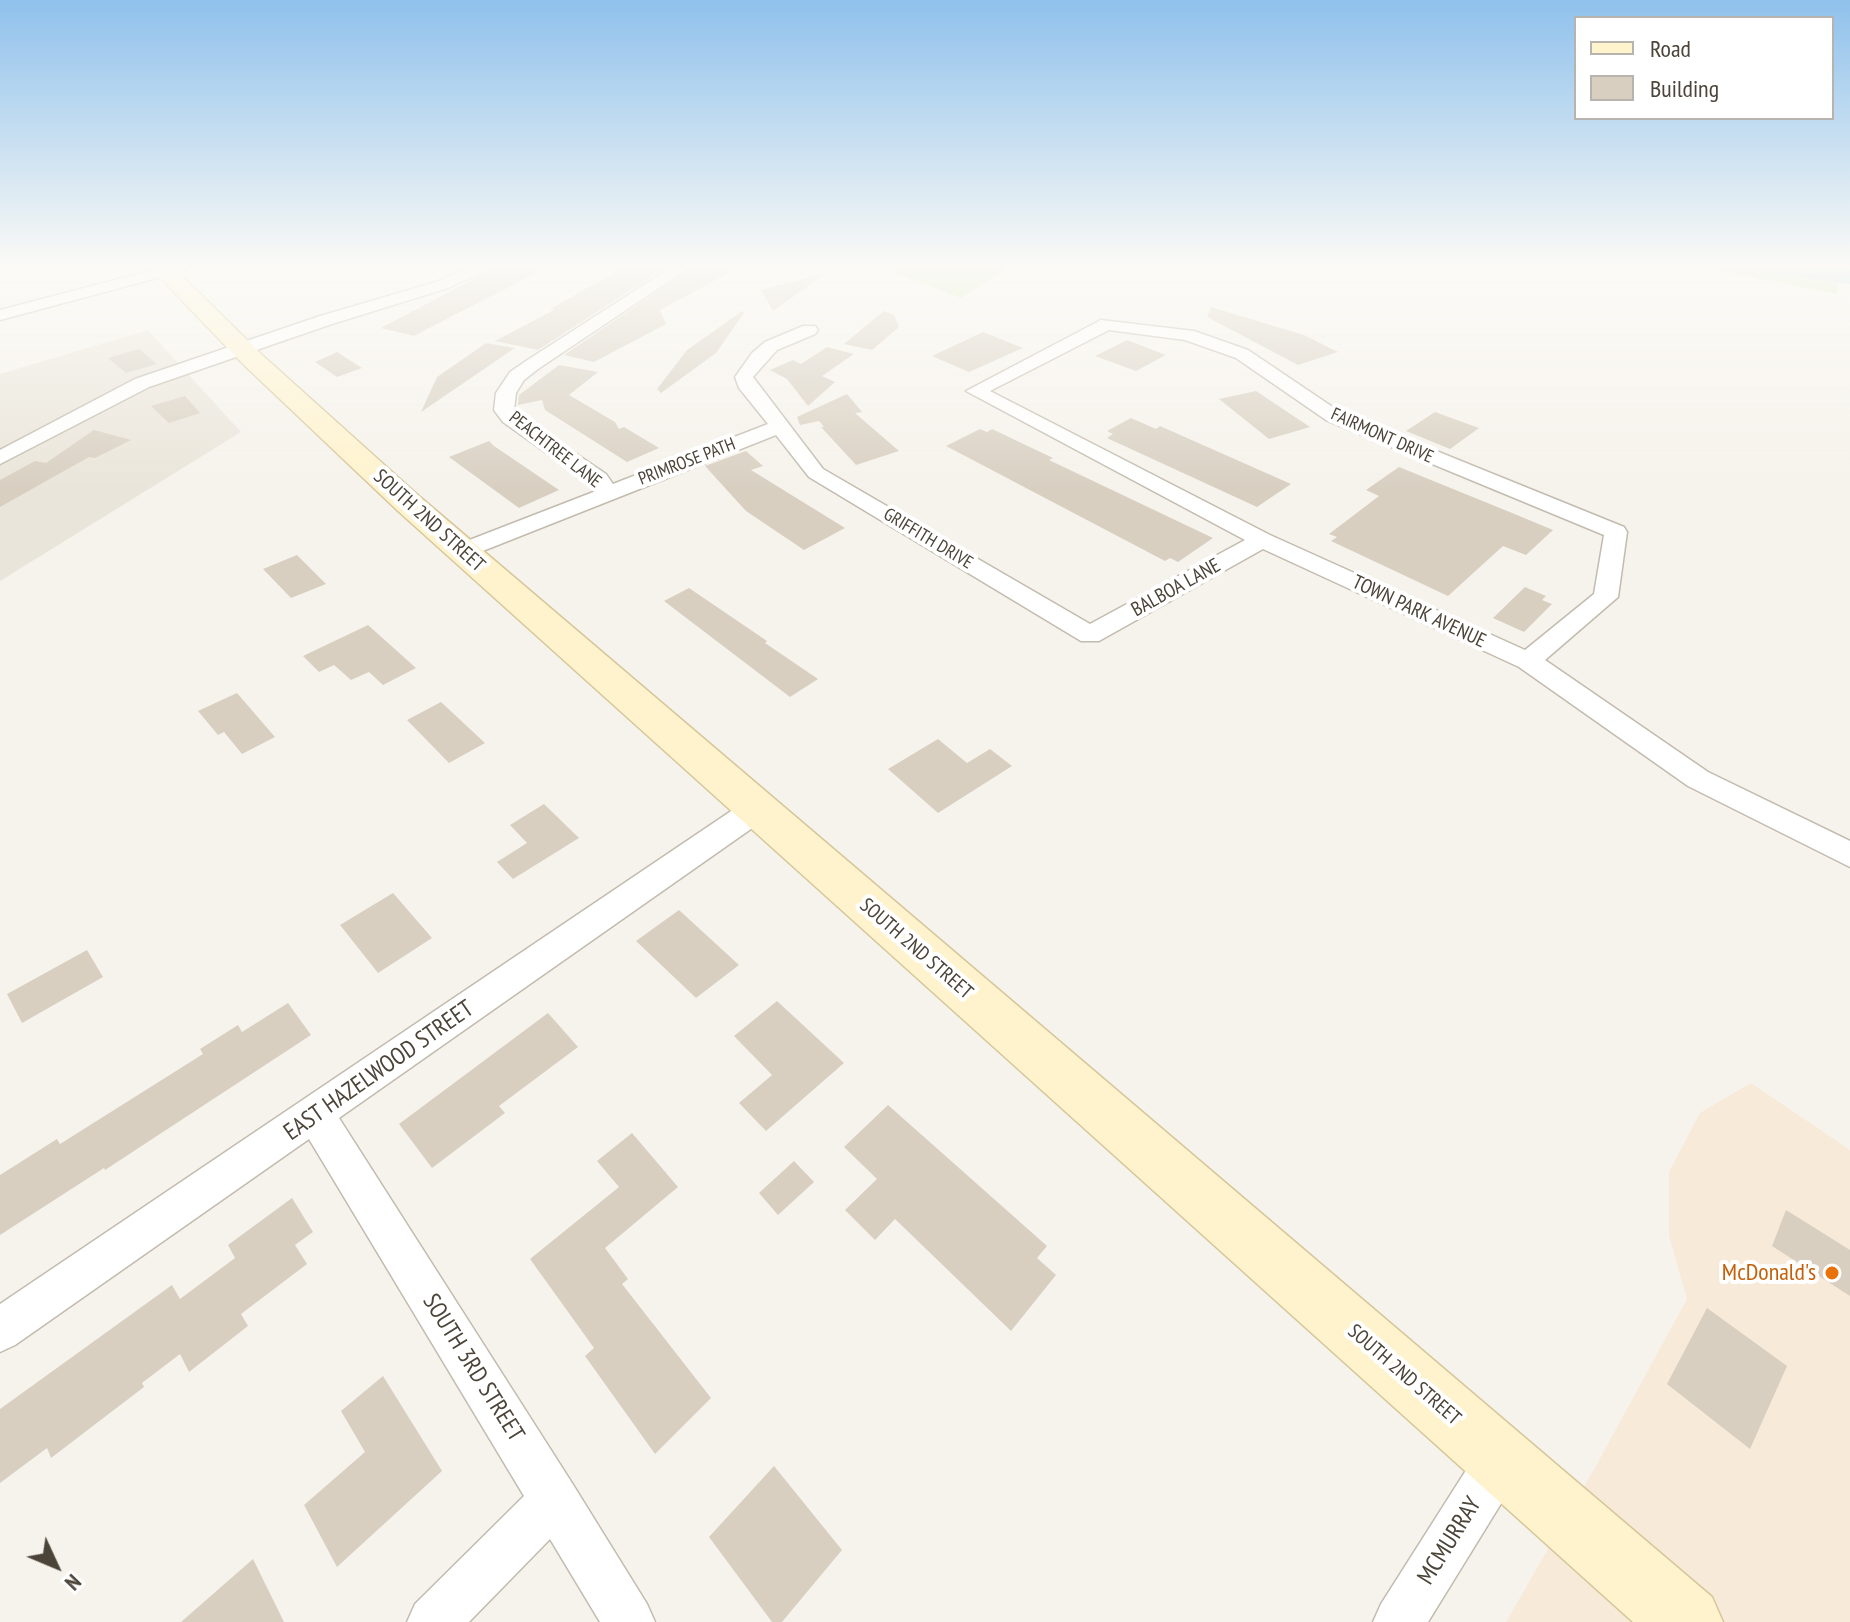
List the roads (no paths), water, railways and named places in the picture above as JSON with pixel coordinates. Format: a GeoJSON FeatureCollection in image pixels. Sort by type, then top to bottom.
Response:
{"type":"FeatureCollection","features":[{"type":"Feature","properties":{"kind":"main road","name":"SOUTH 2ND STREET"},"geometry":{"type":"LineString","coordinates":[[233,339],[462,551],[1687,1622]]}},
{"type":"Feature","properties":{"kind":"street"},"geometry":{"type":"LineString","coordinates":[[0,458],[120,396],[151,390],[248,355],[314,343],[322,339]]}},
{"type":"Feature","properties":{"kind":"street","name":"PEACHTREE LANE"},"geometry":{"type":"LineString","coordinates":[[573,339],[517,376],[506,393],[504,410],[510,418],[598,479],[608,493]]}},
{"type":"Feature","properties":{"kind":"street","name":"GRIFFITH DRIVE"},"geometry":{"type":"LineString","coordinates":[[788,339],[771,346],[753,363],[744,377],[816,473],[1090,635]]}},
{"type":"Feature","properties":{"kind":"street","name":"TOWN PARK AVENUE"},"geometry":{"type":"LineString","coordinates":[[1078,339],[975,391],[1262,540],[1528,661],[1698,779],[1850,855]]}},
{"type":"Feature","properties":{"kind":"street","name":"FAIRMONT DRIVE"},"geometry":{"type":"LineString","coordinates":[[1198,339],[1242,354],[1333,416],[1616,532],[1606,597],[1528,661]]}},
{"type":"Feature","properties":{"kind":"street","name":"PRIMROSE PATH"},"geometry":{"type":"LineString","coordinates":[[462,551],[779,427]]}},
{"type":"Feature","properties":{"kind":"street","name":"BALBOA LANE"},"geometry":{"type":"LineString","coordinates":[[1090,635],[1262,540]]}},
{"type":"Feature","properties":{"kind":"street","name":"EAST HAZELWOOD STREET"},"geometry":{"type":"LineString","coordinates":[[0,1330],[757,809]]}},
{"type":"Feature","properties":{"kind":"street","name":"SOUTH 3RD STREET"},"geometry":{"type":"LineString","coordinates":[[316,1115],[629,1622]]}},
{"type":"Feature","properties":{"kind":"street","name":"MCMURRAY"},"geometry":{"type":"LineString","coordinates":[[1399,1622],[1501,1459]]}},
{"type":"Feature","properties":{"kind":"street"},"geometry":{"type":"LineString","coordinates":[[433,1622],[555,1500]]}},
{"type":"Feature","properties":{"kind":"place","name":"McDonald's"},"geometry":{"type":"Point","coordinates":[1832,1273]}}]}
